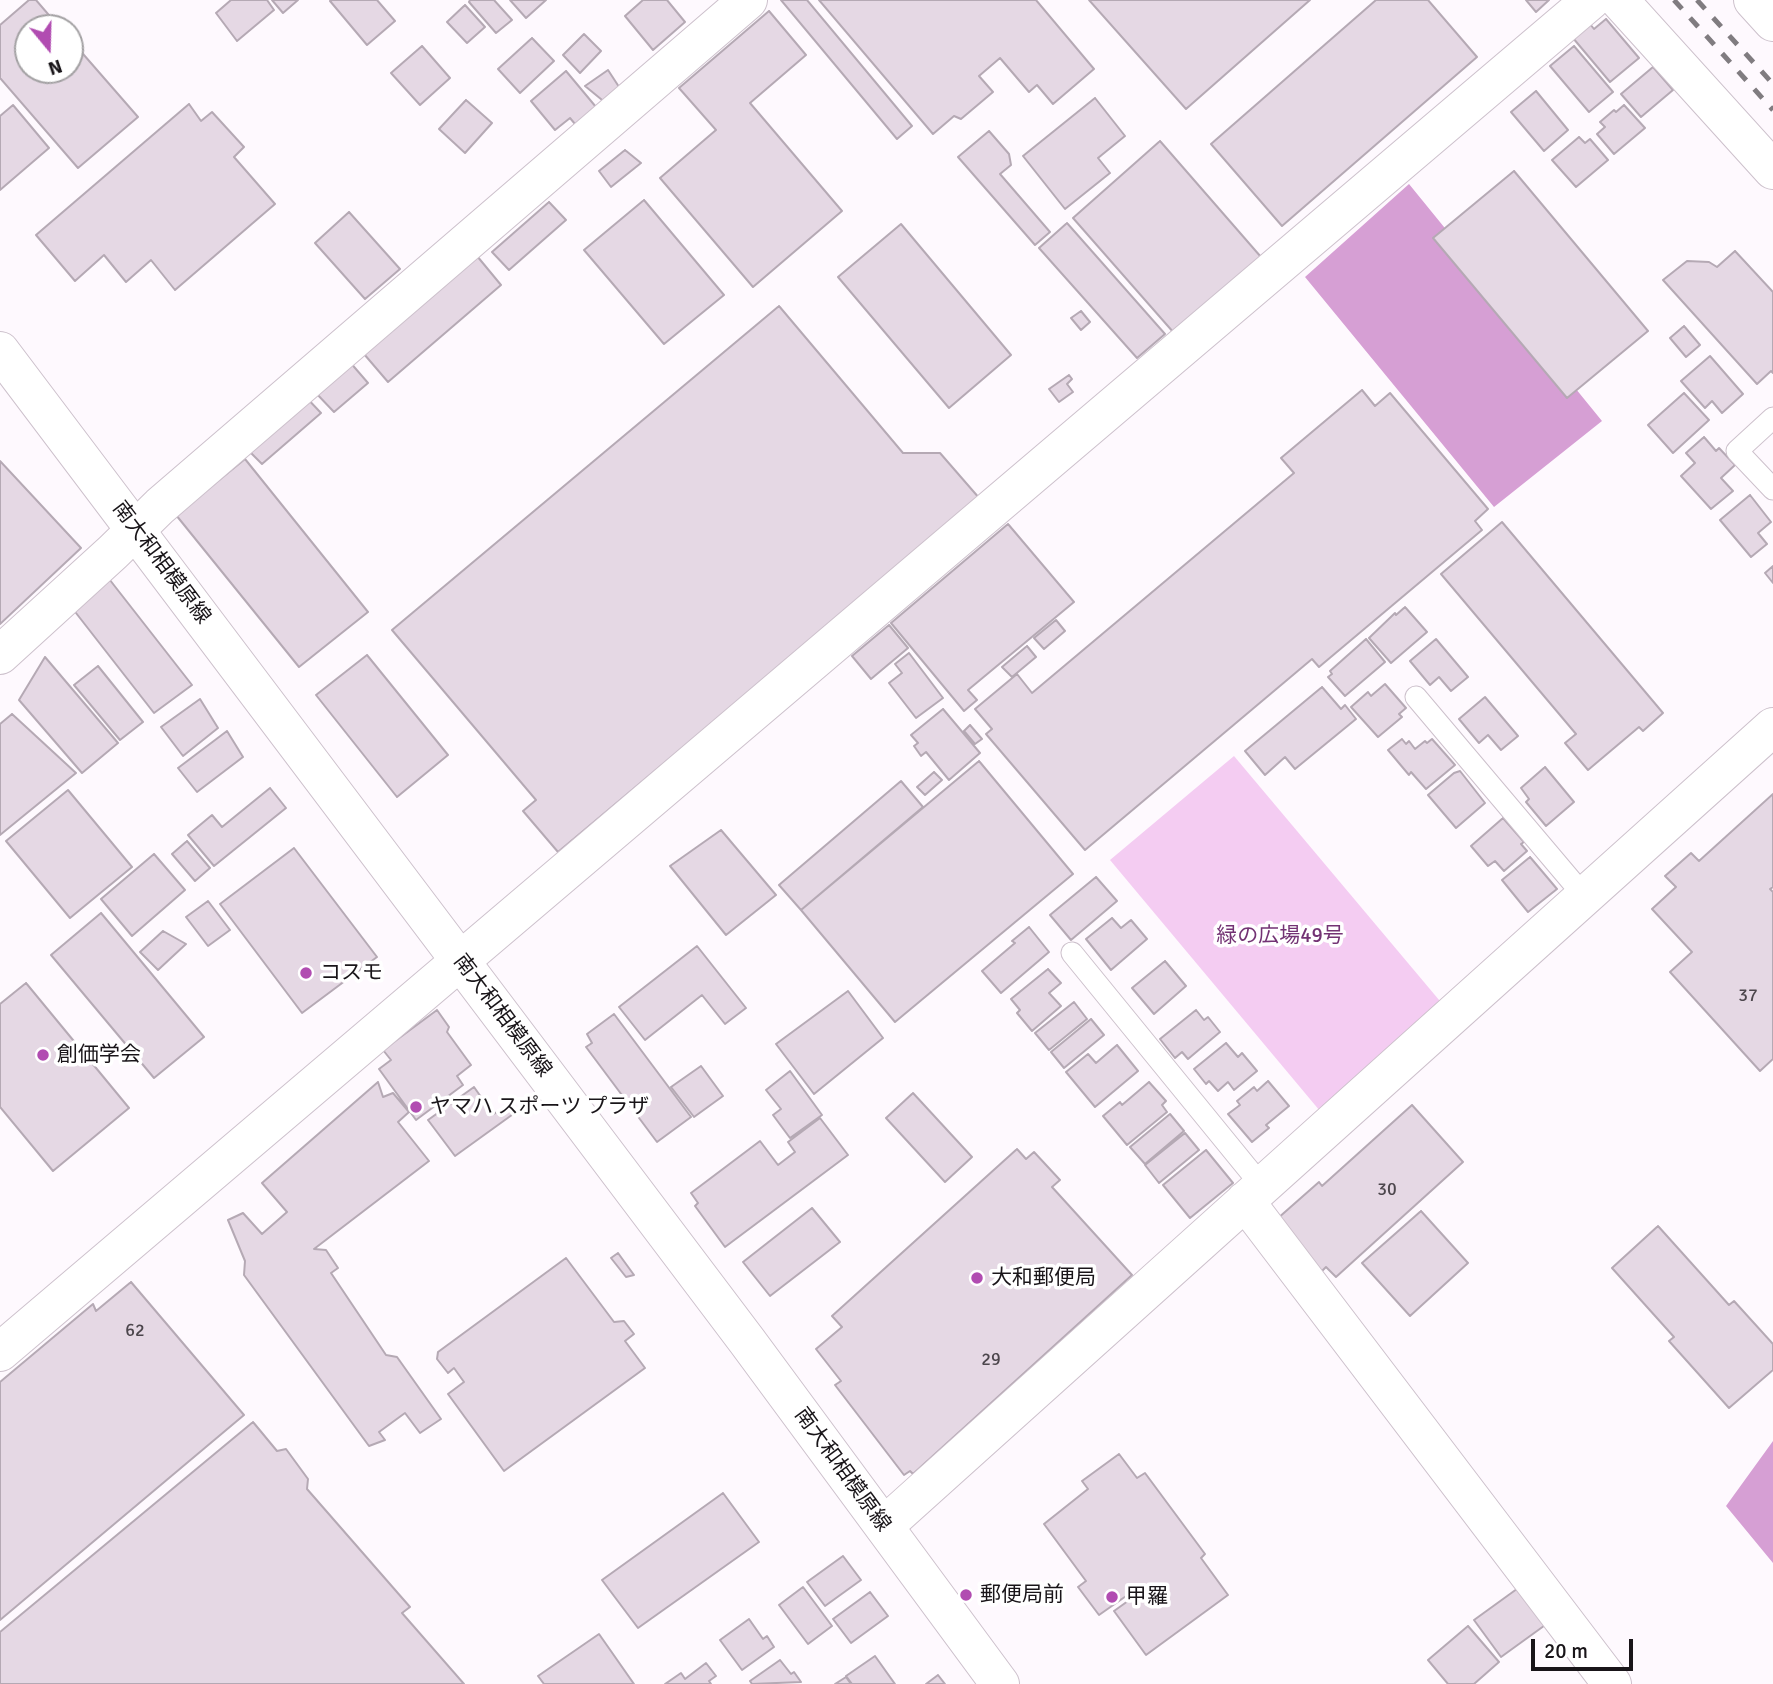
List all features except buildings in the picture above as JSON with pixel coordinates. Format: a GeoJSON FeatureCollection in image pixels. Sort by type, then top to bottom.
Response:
{"type":"FeatureCollection","features":[{"type":"Feature","properties":{"kind":"street"},"geometry":{"type":"LineString","coordinates":[[0,655],[135,529],[748,0]]}},
{"type":"Feature","properties":{"kind":"street"},"geometry":{"type":"LineString","coordinates":[[0,1352],[1591,0]]}},
{"type":"Feature","properties":{"kind":"street"},"geometry":{"type":"LineString","coordinates":[[1619,0],[1773,170]]}},
{"type":"Feature","properties":{"kind":"street"},"geometry":{"type":"LineString","coordinates":[[1753,0],[1773,22]]}},
{"type":"Feature","properties":{"kind":"street","name":"南大和相模原線"},"geometry":{"type":"LineString","coordinates":[[0,351],[461,962],[1000,1684]]}},
{"type":"Feature","properties":{"kind":"street"},"geometry":{"type":"LineString","coordinates":[[884,1526],[1773,727]]}},
{"type":"Feature","properties":{"kind":"street"},"geometry":{"type":"LineString","coordinates":[[1253,1193],[1612,1684]]}},
{"type":"Feature","properties":{"kind":"lane"},"geometry":{"type":"LineString","coordinates":[[1773,418],[1738,452],[1773,489]]}},
{"type":"Feature","properties":{"kind":"lane"},"geometry":{"type":"LineString","coordinates":[[1416,697],[1585,897]]}},
{"type":"Feature","properties":{"kind":"lane"},"geometry":{"type":"LineString","coordinates":[[1072,953],[1253,1193]]}},
{"type":"Feature","properties":{"kind":"green space","name":"緑の広場49号"},"geometry":{"type":"Polygon","coordinates":[[[1234,756],[1450,1013],[1325,1117],[1110,860],[1234,756]]]}},
{"type":"Feature","properties":{"kind":"shaded area"},"geometry":{"type":"Polygon","coordinates":[[[1409,184],[1602,421],[1494,507],[1305,277],[1409,184]]]}},
{"type":"Feature","properties":{"kind":"shaded area"},"geometry":{"type":"Polygon","coordinates":[[[1773,1441],[1773,1563],[1726,1506],[1773,1441]]]}},
{"type":"Feature","properties":{"kind":"railway"},"geometry":{"type":"LineString","coordinates":[[1674,0],[1773,110]]}},
{"type":"Feature","properties":{"kind":"railway"},"geometry":{"type":"LineString","coordinates":[[1697,0],[1773,84]]}},
{"type":"Feature","properties":{"kind":"place","name":"コスモ"},"geometry":{"type":"Point","coordinates":[306,973]}},
{"type":"Feature","properties":{"kind":"place","name":"創価学会"},"geometry":{"type":"Point","coordinates":[43,1055]}},
{"type":"Feature","properties":{"kind":"place","name":"ヤマハ スポーツ プラザ"},"geometry":{"type":"Point","coordinates":[416,1107]}},
{"type":"Feature","properties":{"kind":"place","name":"大和郵便局"},"geometry":{"type":"Point","coordinates":[977,1278]}},
{"type":"Feature","properties":{"kind":"place","name":"郵便局前"},"geometry":{"type":"Point","coordinates":[966,1595]}},
{"type":"Feature","properties":{"kind":"place","name":"甲羅"},"geometry":{"type":"Point","coordinates":[1112,1597]}}]}
